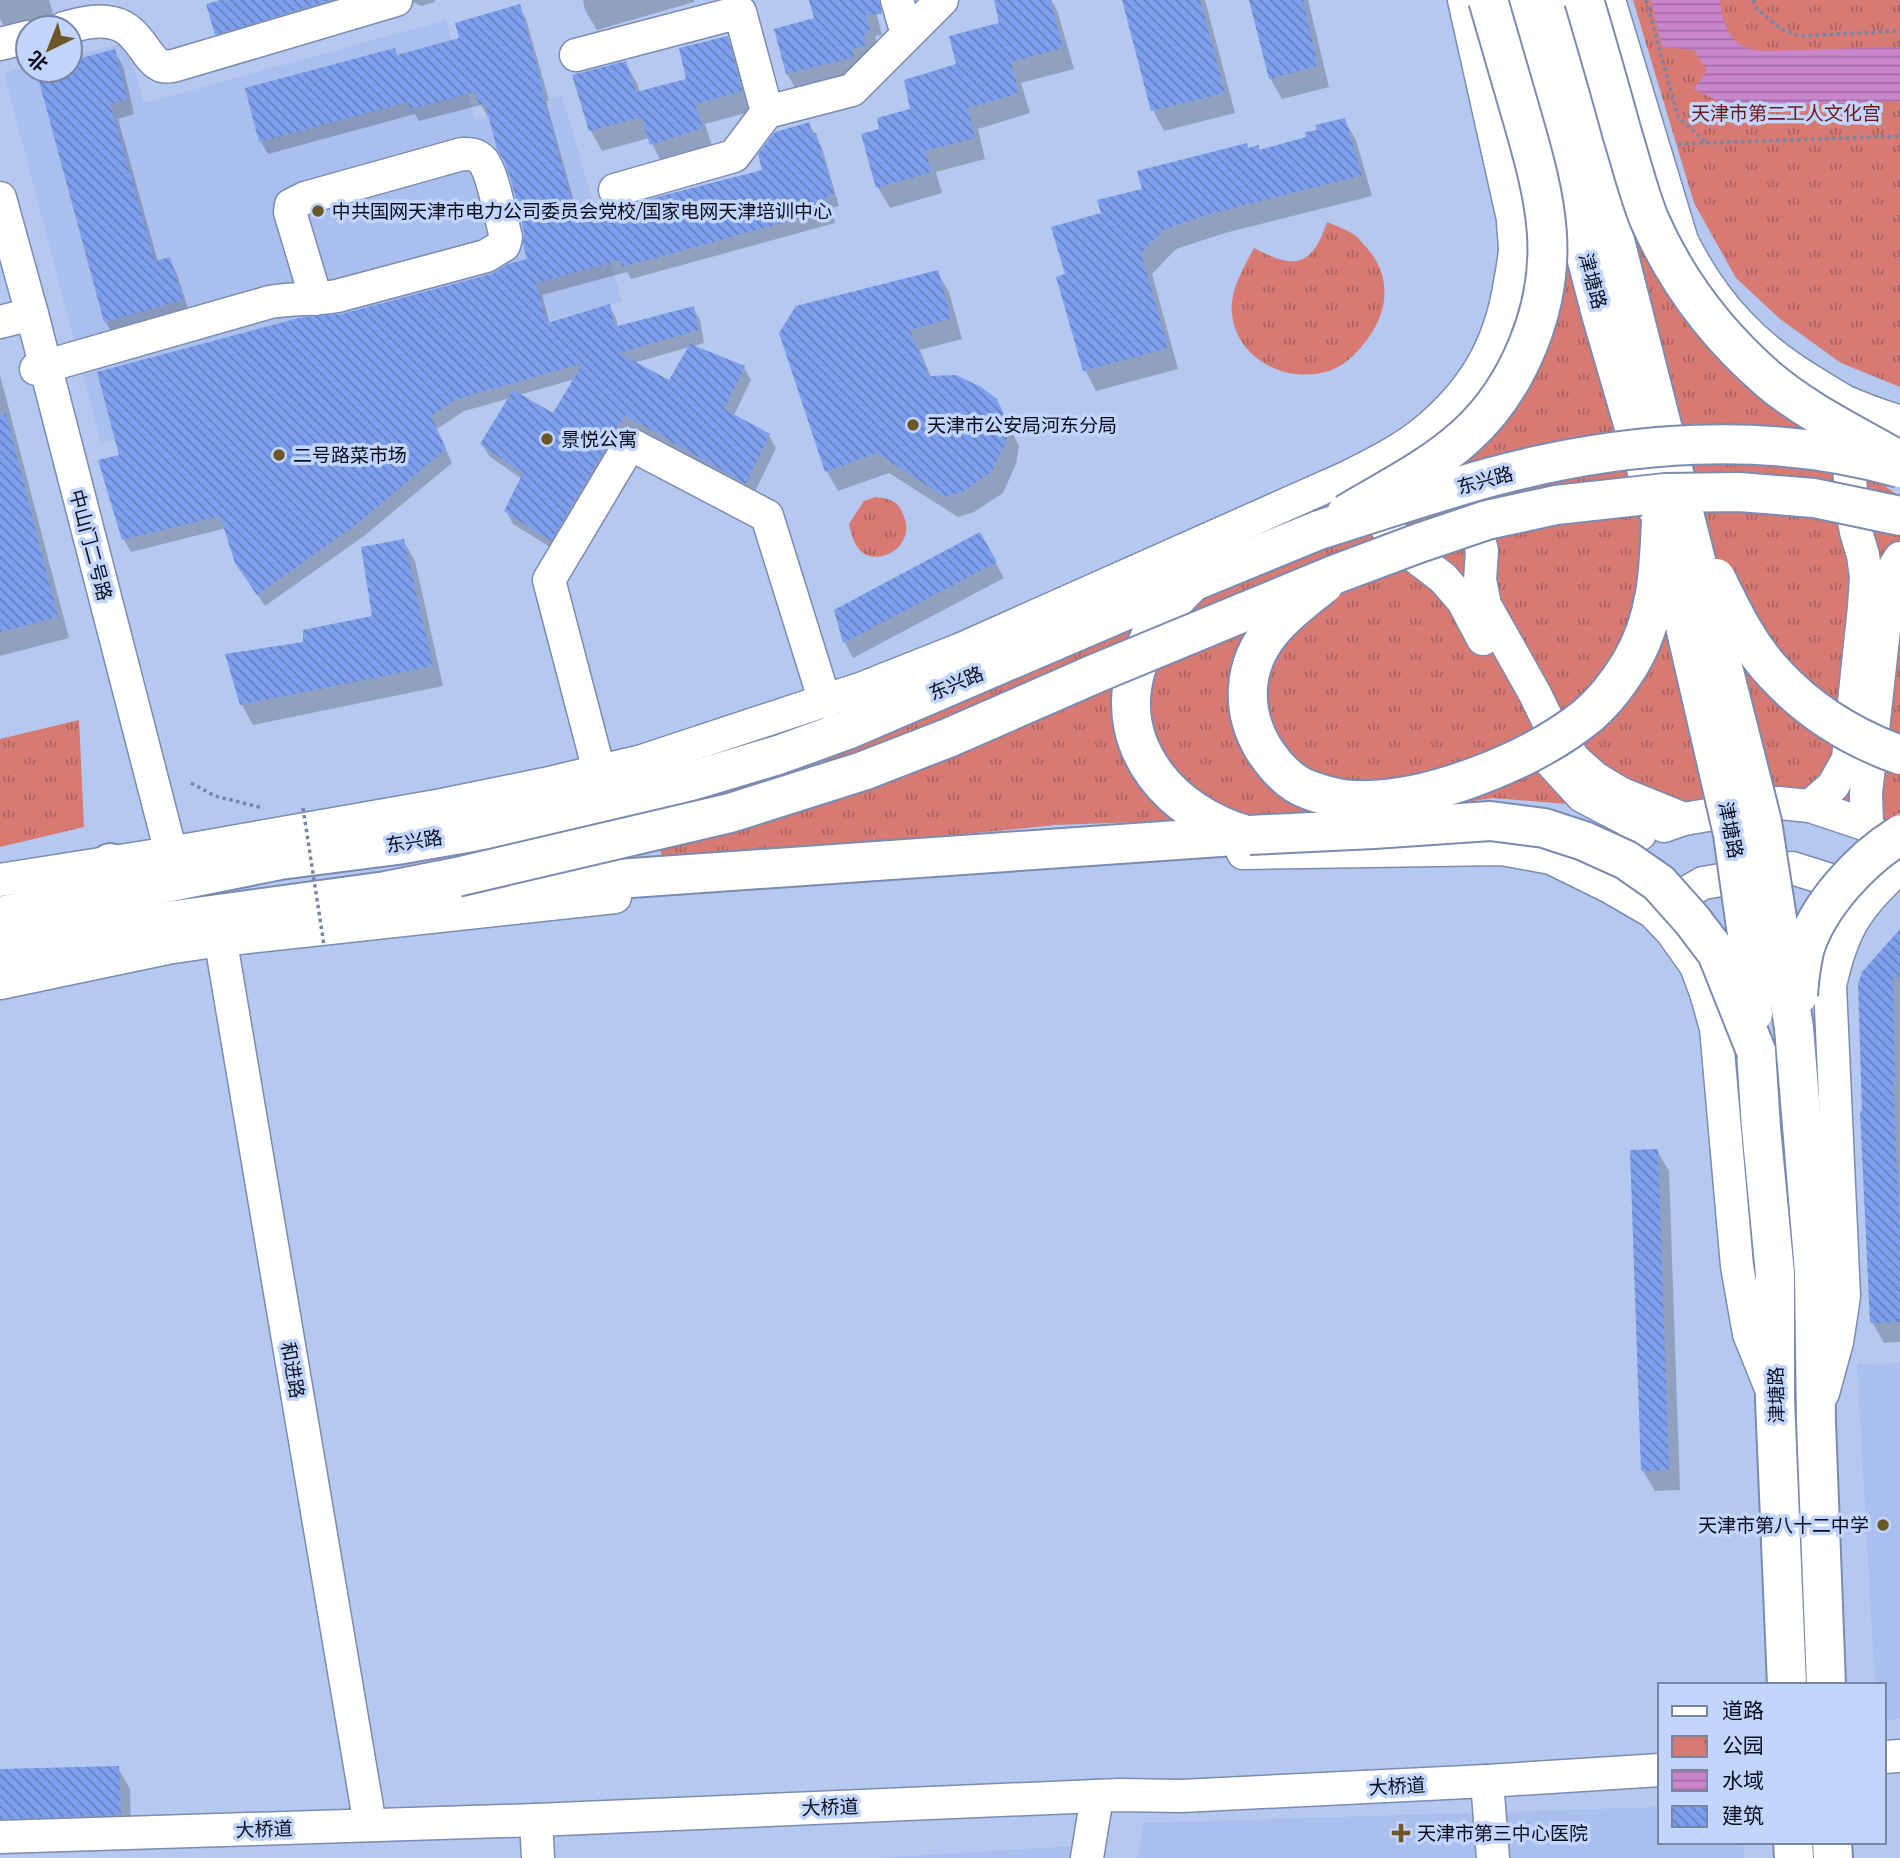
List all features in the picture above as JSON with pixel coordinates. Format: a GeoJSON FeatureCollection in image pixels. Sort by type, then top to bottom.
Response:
{"type":"FeatureCollection","features":[{"type":"Feature","properties":{"kind":"main road"},"geometry":{"type":"LineString","coordinates":[[1319,530],[1436,460],[1468,435],[1505,390],[1523,360],[1532,336],[1544,296],[1548,263],[1547,217],[1537,171],[1488,0]]}},
{"type":"Feature","properties":{"kind":"main road","name":"津塘路"},"geometry":{"type":"LineString","coordinates":[[1519,0],[1601,314],[1673,519],[1762,822],[1794,1028],[1814,1272],[1816,1422],[1826,1683]]}},
{"type":"Feature","properties":{"kind":"main road","name":"津塘路"},"geometry":{"type":"LineString","coordinates":[[1555,0],[1673,519],[1733,834],[1747,934],[1775,1274],[1775,1399],[1787,1683]]}},
{"type":"Feature","properties":{"kind":"main road"},"geometry":{"type":"LineString","coordinates":[[1584,0],[1639,191],[1664,250],[1691,294],[1730,341],[1769,379],[1793,398],[1900,461]]}},
{"type":"Feature","properties":{"kind":"main road","name":"东兴路"},"geometry":{"type":"LineString","coordinates":[[0,916],[157,870],[280,860],[397,845],[524,823],[634,798],[778,755],[1153,612],[1192,582],[1319,530],[1493,477],[1647,448],[1696,444],[1765,445],[1815,450],[1900,468]]}},
{"type":"Feature","properties":{"kind":"main road","name":"东兴路"},"geometry":{"type":"LineString","coordinates":[[0,949],[80,933],[218,927],[457,877],[730,813],[863,771],[1336,574],[1487,520],[1556,505],[1652,494],[1739,492],[1814,498],[1900,516]]}},
{"type":"Feature","properties":{"kind":"main road"},"geometry":{"type":"LineString","coordinates":[[1336,574],[1285,616],[1259,648],[1247,684],[1251,723],[1268,757],[1286,777],[1305,789],[1353,800],[1408,796],[1454,783],[1520,757],[1569,729],[1606,697],[1630,664],[1645,633],[1673,519]]}},
{"type":"Feature","properties":{"kind":"main road"},"geometry":{"type":"LineString","coordinates":[[1673,519],[1773,673],[1799,698],[1827,718],[1856,736],[1900,755]]}},
{"type":"Feature","properties":{"kind":"main road"},"geometry":{"type":"LineString","coordinates":[[1153,612],[1135,672],[1132,692],[1135,736],[1149,769],[1188,807],[1215,824],[1249,835]]}},
{"type":"Feature","properties":{"kind":"main road"},"geometry":{"type":"LineString","coordinates":[[386,891],[531,886],[1249,835],[1490,821],[1544,828],[1584,841],[1626,860],[1659,883],[1717,953],[1756,1051]]}},
{"type":"Feature","properties":{"kind":"main road"},"geometry":{"type":"LineString","coordinates":[[1794,1028],[1805,949],[1816,924],[1883,830]]}},
{"type":"Feature","properties":{"kind":"main road"},"geometry":{"type":"LineString","coordinates":[[167,948],[218,927]]}},
{"type":"Feature","properties":{"kind":"street"},"geometry":{"type":"LineString","coordinates":[[84,23],[116,23],[127,29],[152,59],[162,66],[173,66],[396,0]]}},
{"type":"Feature","properties":{"kind":"street"},"geometry":{"type":"LineString","coordinates":[[897,0],[907,34]]}},
{"type":"Feature","properties":{"kind":"street"},"geometry":{"type":"LineString","coordinates":[[615,190],[734,156],[767,112],[852,90],[942,0]]}},
{"type":"Feature","properties":{"kind":"street"},"geometry":{"type":"LineString","coordinates":[[0,880],[157,870],[642,761],[825,702],[959,650],[1350,476],[1387,457],[1423,433],[1465,393],[1485,362],[1499,332],[1515,253],[1513,219],[1464,0]]}},
{"type":"Feature","properties":{"kind":"street"},"geometry":{"type":"LineString","coordinates":[[1609,0],[1682,241],[1697,271],[1720,304],[1790,369],[1843,400],[1900,422]]}},
{"type":"Feature","properties":{"kind":"street"},"geometry":{"type":"LineString","coordinates":[[576,55],[729,6],[767,112]]}},
{"type":"Feature","properties":{"kind":"street"},"geometry":{"type":"LineString","coordinates":[[40,368],[270,302],[298,298],[316,299],[337,296],[486,256],[504,245],[506,237],[488,171],[482,160],[474,155],[462,154],[305,198],[290,205],[316,299]]}},
{"type":"Feature","properties":{"kind":"street","name":"中山门二号路"},"geometry":{"type":"LineString","coordinates":[[0,198],[18,318]]}},
{"type":"Feature","properties":{"kind":"street","name":"中山门二号路"},"geometry":{"type":"LineString","coordinates":[[0,235],[18,318],[40,368],[157,870]]}},
{"type":"Feature","properties":{"kind":"street"},"geometry":{"type":"LineString","coordinates":[[1810,807],[1833,786],[1848,759],[1864,607],[1866,577],[1853,514],[1843,400]]}},
{"type":"Feature","properties":{"kind":"street"},"geometry":{"type":"LineString","coordinates":[[1423,433],[1472,509],[1482,551],[1480,580],[1485,605],[1549,723],[1574,760],[1595,778],[1620,793],[1684,819]]}},
{"type":"Feature","properties":{"kind":"street"},"geometry":{"type":"LineString","coordinates":[[599,771],[549,580],[630,444],[767,516],[825,702]]}},
{"type":"Feature","properties":{"kind":"street"},"geometry":{"type":"LineString","coordinates":[[1350,476],[1389,531],[1412,555],[1443,578],[1463,601],[1531,730],[1551,762],[1582,796],[1628,820],[1640,834]]}},
{"type":"Feature","properties":{"kind":"street"},"geometry":{"type":"LineString","coordinates":[[1816,1422],[1837,1342],[1844,1296],[1830,986],[1842,941],[1862,905],[1900,867],[1866,793],[1888,593],[1895,566],[1900,558]]}},
{"type":"Feature","properties":{"kind":"street"},"geometry":{"type":"LineString","coordinates":[[1610,887],[1640,834],[1684,819],[1778,803],[1810,807],[1883,830]]}},
{"type":"Feature","properties":{"kind":"street"},"geometry":{"type":"LineString","coordinates":[[218,927],[1189,853],[1502,849],[1551,858],[1653,912],[1672,932],[1696,966],[1716,1028],[1737,1266],[1749,1334],[1775,1399]]}},
{"type":"Feature","properties":{"kind":"street"},"geometry":{"type":"LineString","coordinates":[[1653,912],[1703,883],[1792,868],[1827,879],[1862,905]]}},
{"type":"Feature","properties":{"kind":"street","name":"和进路"},"geometry":{"type":"LineString","coordinates":[[218,927],[370,1825]]}},
{"type":"Feature","properties":{"kind":"street"},"geometry":{"type":"LineString","coordinates":[[0,983],[167,948]]}},
{"type":"Feature","properties":{"kind":"street","name":"大桥道"},"geometry":{"type":"LineString","coordinates":[[0,1837],[536,1820],[1097,1796],[1181,1796],[1658,1770]]}},
{"type":"Feature","properties":{"kind":"street"},"geometry":{"type":"LineString","coordinates":[[1487,1781],[1493,1858]]}},
{"type":"Feature","properties":{"kind":"street"},"geometry":{"type":"LineString","coordinates":[[1087,1858],[1097,1796]]}},
{"type":"Feature","properties":{"kind":"street"},"geometry":{"type":"LineString","coordinates":[[536,1820],[538,1858]]}},
{"type":"Feature","properties":{"kind":"path"},"geometry":{"type":"LineString","coordinates":[[1646,0],[1678,117],[1707,143]]}},
{"type":"Feature","properties":{"kind":"path"},"geometry":{"type":"LineString","coordinates":[[1754,0],[1757,9],[1781,29],[1799,36],[1900,31]]}},
{"type":"Feature","properties":{"kind":"path"},"geometry":{"type":"LineString","coordinates":[[1652,145],[1900,136]]}},
{"type":"Feature","properties":{"kind":"path"},"geometry":{"type":"LineString","coordinates":[[191,783],[233,802],[273,810]]}},
{"type":"Feature","properties":{"kind":"path"},"geometry":{"type":"LineString","coordinates":[[295,808],[303,807],[324,946]]}},
{"type":"Feature","properties":{"kind":"shaded area","name":"中共国网天津市电力公司委员会党校/国家电网天津培训中心"},"geometry":{"type":"Polygon","coordinates":[[[446,20],[475,120],[562,96],[622,301],[101,443],[4,73],[14,70],[14,84],[84,84],[84,53],[127,42],[144,103],[446,20]]]}},
{"type":"Feature","properties":{"kind":"shaded area","name":"天津市第八十二中学"},"geometry":{"type":"Polygon","coordinates":[[[1900,1363],[1900,1719],[1886,1720],[1886,1683],[1875,1683],[1857,1364],[1900,1363]]]}},
{"type":"Feature","properties":{"kind":"shaded area","name":"天津市第三中心医院"},"geometry":{"type":"Polygon","coordinates":[[[1658,1807],[1658,1844],[1743,1844],[1744,1858],[1137,1858],[1144,1823],[1658,1807]]]}},
{"type":"Feature","properties":{"kind":"shaded area"},"geometry":{"type":"Polygon","coordinates":[[[1075,1846],[1071,1858],[877,1858],[1075,1846]]]}},
{"type":"Feature","properties":{"kind":"green space","name":"天津市第二工人文化宫"},"geometry":{"type":"Polygon","coordinates":[[[1633,0],[1900,0],[1900,387],[1841,363],[1780,319],[1736,278],[1694,203],[1633,0]]]}},
{"type":"Feature","properties":{"kind":"green space"},"geometry":{"type":"Polygon","coordinates":[[[1610,121],[1660,285],[1751,389],[1900,497],[1900,813],[1877,825],[1796,788],[1741,792],[1690,805],[1580,805],[1493,798],[1375,816],[1055,825],[664,864],[647,804],[820,763],[958,692],[1318,536],[1439,443],[1610,121]]]}},
{"type":"Feature","properties":{"kind":"green space"},"geometry":{"type":"Polygon","coordinates":[[[1327,222],[1356,236],[1375,259],[1384,282],[1383,306],[1374,330],[1366,341],[1335,369],[1313,374],[1281,371],[1254,356],[1243,344],[1232,314],[1235,288],[1254,248],[1281,260],[1300,260],[1315,248],[1327,222]]]}},
{"type":"Feature","properties":{"kind":"green space"},"geometry":{"type":"Polygon","coordinates":[[[875,497],[894,502],[902,512],[906,524],[901,544],[894,551],[875,557],[866,555],[859,549],[849,524],[864,501],[875,497]]]}},
{"type":"Feature","properties":{"kind":"green space"},"geometry":{"type":"Polygon","coordinates":[[[79,720],[84,827],[0,847],[0,739],[79,720]]]}},
{"type":"Feature","properties":{"kind":"water"},"geometry":{"type":"Polygon","coordinates":[[[1651,0],[1720,0],[1724,20],[1733,39],[1744,47],[1755,50],[1900,47],[1900,101],[1730,107],[1694,89],[1707,70],[1694,50],[1662,47],[1651,0]]]}},
{"type":"Feature","properties":{"kind":"building"},"geometry":{"type":"Polygon","coordinates":[[[220,0],[331,0],[215,35],[206,4],[220,0]]]}},
{"type":"Feature","properties":{"kind":"building"},"geometry":{"type":"Polygon","coordinates":[[[809,0],[879,0],[882,14],[865,15],[870,32],[864,35],[867,45],[851,49],[854,57],[786,74],[774,29],[814,18],[809,0]]]}},
{"type":"Feature","properties":{"kind":"building"},"geometry":{"type":"Polygon","coordinates":[[[994,0],[1050,0],[1063,48],[1011,62],[1019,93],[968,108],[975,138],[925,151],[932,172],[876,188],[861,134],[879,129],[877,118],[910,109],[904,80],[956,64],[949,36],[999,23],[994,0]]]}},
{"type":"Feature","properties":{"kind":"building"},"geometry":{"type":"Polygon","coordinates":[[[1122,0],[1200,0],[1225,93],[1151,111],[1122,0]]]}},
{"type":"Feature","properties":{"kind":"building"},"geometry":{"type":"Polygon","coordinates":[[[1249,0],[1303,0],[1318,66],[1269,79],[1249,0]]]}},
{"type":"Feature","properties":{"kind":"building"},"geometry":{"type":"Polygon","coordinates":[[[520,4],[576,218],[762,170],[758,154],[775,132],[810,122],[810,133],[816,133],[834,193],[827,196],[829,210],[622,267],[620,260],[536,283],[547,323],[610,304],[614,327],[694,306],[698,330],[619,353],[669,380],[690,344],[745,366],[724,409],[770,434],[746,484],[625,415],[551,541],[504,511],[523,473],[480,444],[513,390],[553,413],[583,363],[457,399],[431,416],[446,449],[357,524],[257,595],[235,563],[220,516],[122,540],[98,460],[119,455],[97,372],[303,317],[342,314],[491,274],[508,264],[527,259],[523,245],[524,232],[511,180],[497,149],[485,103],[479,105],[475,92],[410,109],[408,102],[259,142],[245,88],[395,48],[397,55],[459,38],[455,23],[520,4]]]}},
{"type":"Feature","properties":{"kind":"building"},"geometry":{"type":"Polygon","coordinates":[[[728,36],[742,91],[695,104],[703,128],[650,145],[641,117],[589,131],[572,75],[626,61],[636,92],[686,79],[679,48],[728,36]]]}},
{"type":"Feature","properties":{"kind":"building"},"geometry":{"type":"Polygon","coordinates":[[[115,49],[127,99],[110,104],[155,261],[170,257],[183,300],[104,322],[40,84],[84,84],[84,57],[115,49]]]}},
{"type":"Feature","properties":{"kind":"building"},"geometry":{"type":"Polygon","coordinates":[[[1345,118],[1362,175],[1213,213],[1165,229],[1141,253],[1168,348],[1083,371],[1056,277],[1065,274],[1051,227],[1101,213],[1097,200],[1142,189],[1137,171],[1247,143],[1248,148],[1259,145],[1259,150],[1306,137],[1305,132],[1317,130],[1315,125],[1345,118]]]}},
{"type":"Feature","properties":{"kind":"building"},"geometry":{"type":"Polygon","coordinates":[[[938,270],[951,318],[910,330],[929,376],[956,375],[981,387],[997,399],[1008,424],[1006,443],[991,472],[962,492],[945,497],[877,453],[825,472],[779,333],[796,306],[938,270]]]}},
{"type":"Feature","properties":{"kind":"building"},"geometry":{"type":"Polygon","coordinates":[[[6,414],[58,617],[0,632],[0,415],[6,414]]]}},
{"type":"Feature","properties":{"kind":"building"},"geometry":{"type":"Polygon","coordinates":[[[980,532],[997,562],[843,643],[834,610],[980,532]]]}},
{"type":"Feature","properties":{"kind":"building"},"geometry":{"type":"Polygon","coordinates":[[[404,539],[433,666],[240,705],[225,654],[303,642],[303,630],[372,616],[361,547],[404,539]]]}},
{"type":"Feature","properties":{"kind":"building"},"geometry":{"type":"Polygon","coordinates":[[[1900,929],[1900,979],[1893,973],[1893,1083],[1900,1234],[1900,1322],[1870,1323],[1860,1111],[1858,984],[1862,972],[1900,929]]]}},
{"type":"Feature","properties":{"kind":"building"},"geometry":{"type":"Polygon","coordinates":[[[1658,1149],[1669,1470],[1641,1471],[1630,1150],[1658,1149]]]}},
{"type":"Feature","properties":{"kind":"building"},"geometry":{"type":"Polygon","coordinates":[[[119,1766],[121,1815],[0,1819],[0,1769],[119,1766]]]}},
{"type":"Feature","properties":{"kind":"place","name":"中共国网天津市电力公司委员会党校/国家电网天津培训中心"},"geometry":{"type":"Point","coordinates":[318,211]}},
{"type":"Feature","properties":{"kind":"place","name":"天津市公安局河东分局"},"geometry":{"type":"Point","coordinates":[913,425]}},
{"type":"Feature","properties":{"kind":"place","name":"景悦公寓"},"geometry":{"type":"Point","coordinates":[547,439]}},
{"type":"Feature","properties":{"kind":"place","name":"二号路菜市场"},"geometry":{"type":"Point","coordinates":[279,455]}},
{"type":"Feature","properties":{"kind":"place","name":"天津市第八十二中学"},"geometry":{"type":"Point","coordinates":[1883,1525]}},
{"type":"Feature","properties":{"kind":"place","name":"天津市第三中心医院"},"geometry":{"type":"Point","coordinates":[1401,1833]}}]}
